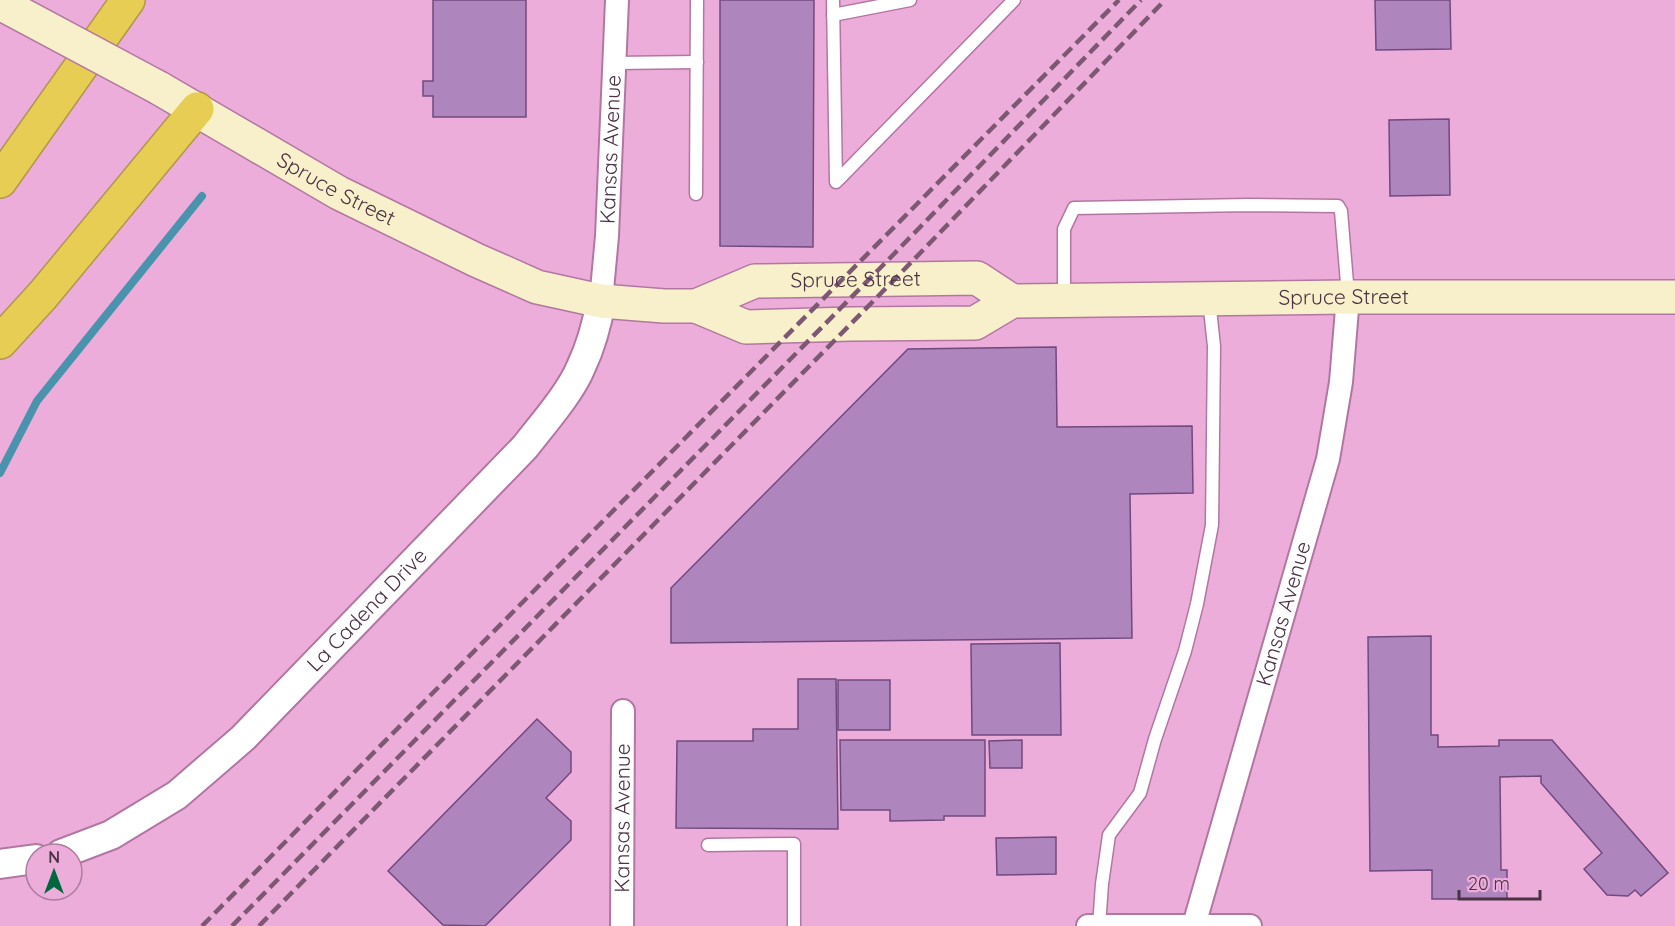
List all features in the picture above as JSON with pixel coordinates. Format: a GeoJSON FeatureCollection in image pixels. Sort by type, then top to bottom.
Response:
{"type":"FeatureCollection","features":[{"type":"Feature","properties":{"kind":"highway"},"geometry":{"type":"LineString","coordinates":[[0,18],[10,0]]}},
{"type":"Feature","properties":{"kind":"highway"},"geometry":{"type":"LineString","coordinates":[[0,181],[128,0]]}},
{"type":"Feature","properties":{"kind":"highway"},"geometry":{"type":"LineString","coordinates":[[0,342],[43,295],[197,109]]}},
{"type":"Feature","properties":{"kind":"main road","name":"Spruce Street"},"geometry":{"type":"LineString","coordinates":[[0,3],[197,109],[339,193],[528,284],[601,301],[696,306],[746,327],[975,323],[1012,301],[1348,297],[1675,297]]}},
{"type":"Feature","properties":{"kind":"main road","name":"Spruce Street"},"geometry":{"type":"LineString","coordinates":[[696,306],[755,281],[842,278],[977,278],[1012,301]]}},
{"type":"Feature","properties":{"kind":"street","name":"Kansas Avenue"},"geometry":{"type":"LineString","coordinates":[[601,301],[607,236],[617,0]]}},
{"type":"Feature","properties":{"kind":"street","name":"Kansas Avenue"},"geometry":{"type":"LineString","coordinates":[[1194,926],[1328,459],[1341,382],[1348,297]]}},
{"type":"Feature","properties":{"kind":"street","name":"La Cadena Drive"},"geometry":{"type":"LineString","coordinates":[[84,845],[111,835],[177,795],[243,738],[525,447],[581,369],[596,330],[601,301]]}},
{"type":"Feature","properties":{"kind":"street","name":"Kansas Avenue"},"geometry":{"type":"LineString","coordinates":[[622,926],[623,711]]}},
{"type":"Feature","properties":{"kind":"street"},"geometry":{"type":"LineString","coordinates":[[0,864],[24,861]]}},
{"type":"Feature","properties":{"kind":"street"},"geometry":{"type":"LineString","coordinates":[[1088,926],[1250,926]]}},
{"type":"Feature","properties":{"kind":"lane"},"geometry":{"type":"LineString","coordinates":[[696,194],[697,0]]}},
{"type":"Feature","properties":{"kind":"lane"},"geometry":{"type":"LineString","coordinates":[[833,0],[836,182],[1014,0]]}},
{"type":"Feature","properties":{"kind":"lane"},"geometry":{"type":"LineString","coordinates":[[833,15],[910,0]]}},
{"type":"Feature","properties":{"kind":"lane"},"geometry":{"type":"LineString","coordinates":[[615,63],[697,62]]}},
{"type":"Feature","properties":{"kind":"lane"},"geometry":{"type":"LineString","coordinates":[[1064,300],[1064,229],[1074,208],[1249,205],[1338,206],[1341,211],[1348,297]]}},
{"type":"Feature","properties":{"kind":"lane"},"geometry":{"type":"LineString","coordinates":[[1099,926],[1109,835],[1140,793],[1155,739],[1185,651],[1197,604],[1212,525],[1214,346],[1209,298]]}},
{"type":"Feature","properties":{"kind":"lane"},"geometry":{"type":"LineString","coordinates":[[708,845],[794,844],[794,926]]}},
{"type":"Feature","properties":{"kind":"building"},"geometry":{"type":"Polygon","coordinates":[[[433,0],[526,0],[526,117],[433,117],[433,96],[423,96],[423,81],[433,81],[433,0]]]}},
{"type":"Feature","properties":{"kind":"building"},"geometry":{"type":"Polygon","coordinates":[[[720,0],[814,0],[813,247],[720,246],[720,0]]]}},
{"type":"Feature","properties":{"kind":"building"},"geometry":{"type":"Polygon","coordinates":[[[1375,0],[1450,0],[1451,49],[1376,50],[1375,0]]]}},
{"type":"Feature","properties":{"kind":"building"},"geometry":{"type":"Polygon","coordinates":[[[1449,119],[1450,195],[1390,196],[1389,120],[1449,119]]]}},
{"type":"Feature","properties":{"kind":"building"},"geometry":{"type":"Polygon","coordinates":[[[1056,347],[1057,427],[1192,426],[1193,493],[1130,494],[1132,638],[671,643],[671,588],[908,349],[1056,347]]]}},
{"type":"Feature","properties":{"kind":"building"},"geometry":{"type":"Polygon","coordinates":[[[1431,636],[1431,735],[1438,735],[1438,747],[1499,746],[1499,740],[1552,740],[1668,873],[1641,896],[1635,890],[1628,896],[1607,895],[1584,869],[1602,853],[1541,783],[1541,776],[1500,777],[1501,870],[1507,870],[1507,899],[1432,899],[1432,870],[1370,871],[1368,637],[1431,636]]]}},
{"type":"Feature","properties":{"kind":"building"},"geometry":{"type":"Polygon","coordinates":[[[1060,643],[1061,735],[972,735],[971,644],[1060,643]]]}},
{"type":"Feature","properties":{"kind":"building"},"geometry":{"type":"Polygon","coordinates":[[[798,679],[836,679],[838,829],[676,828],[677,741],[753,741],[753,729],[798,729],[798,679]]]}},
{"type":"Feature","properties":{"kind":"building"},"geometry":{"type":"Polygon","coordinates":[[[838,680],[890,680],[890,730],[838,730],[838,680]]]}},
{"type":"Feature","properties":{"kind":"building"},"geometry":{"type":"Polygon","coordinates":[[[537,719],[571,752],[571,772],[546,798],[571,821],[571,840],[485,926],[443,925],[388,871],[537,719]]]}},
{"type":"Feature","properties":{"kind":"building"},"geometry":{"type":"Polygon","coordinates":[[[840,740],[985,740],[985,816],[944,816],[944,820],[890,821],[890,810],[841,810],[840,740]]]}},
{"type":"Feature","properties":{"kind":"building"},"geometry":{"type":"Polygon","coordinates":[[[1022,740],[1022,768],[990,768],[989,741],[1022,740]]]}},
{"type":"Feature","properties":{"kind":"building"},"geometry":{"type":"Polygon","coordinates":[[[1056,837],[1056,874],[997,875],[996,838],[1056,837]]]}},
{"type":"Feature","properties":{"kind":"waterway"},"geometry":{"type":"LineString","coordinates":[[0,473],[37,401],[202,196]]}},
{"type":"Feature","properties":{"kind":"railway"},"geometry":{"type":"LineString","coordinates":[[202,926],[1119,0]]}},
{"type":"Feature","properties":{"kind":"railway"},"geometry":{"type":"LineString","coordinates":[[232,926],[1141,0]]}},
{"type":"Feature","properties":{"kind":"railway"},"geometry":{"type":"LineString","coordinates":[[259,926],[894,280],[1165,0]]}}]}
